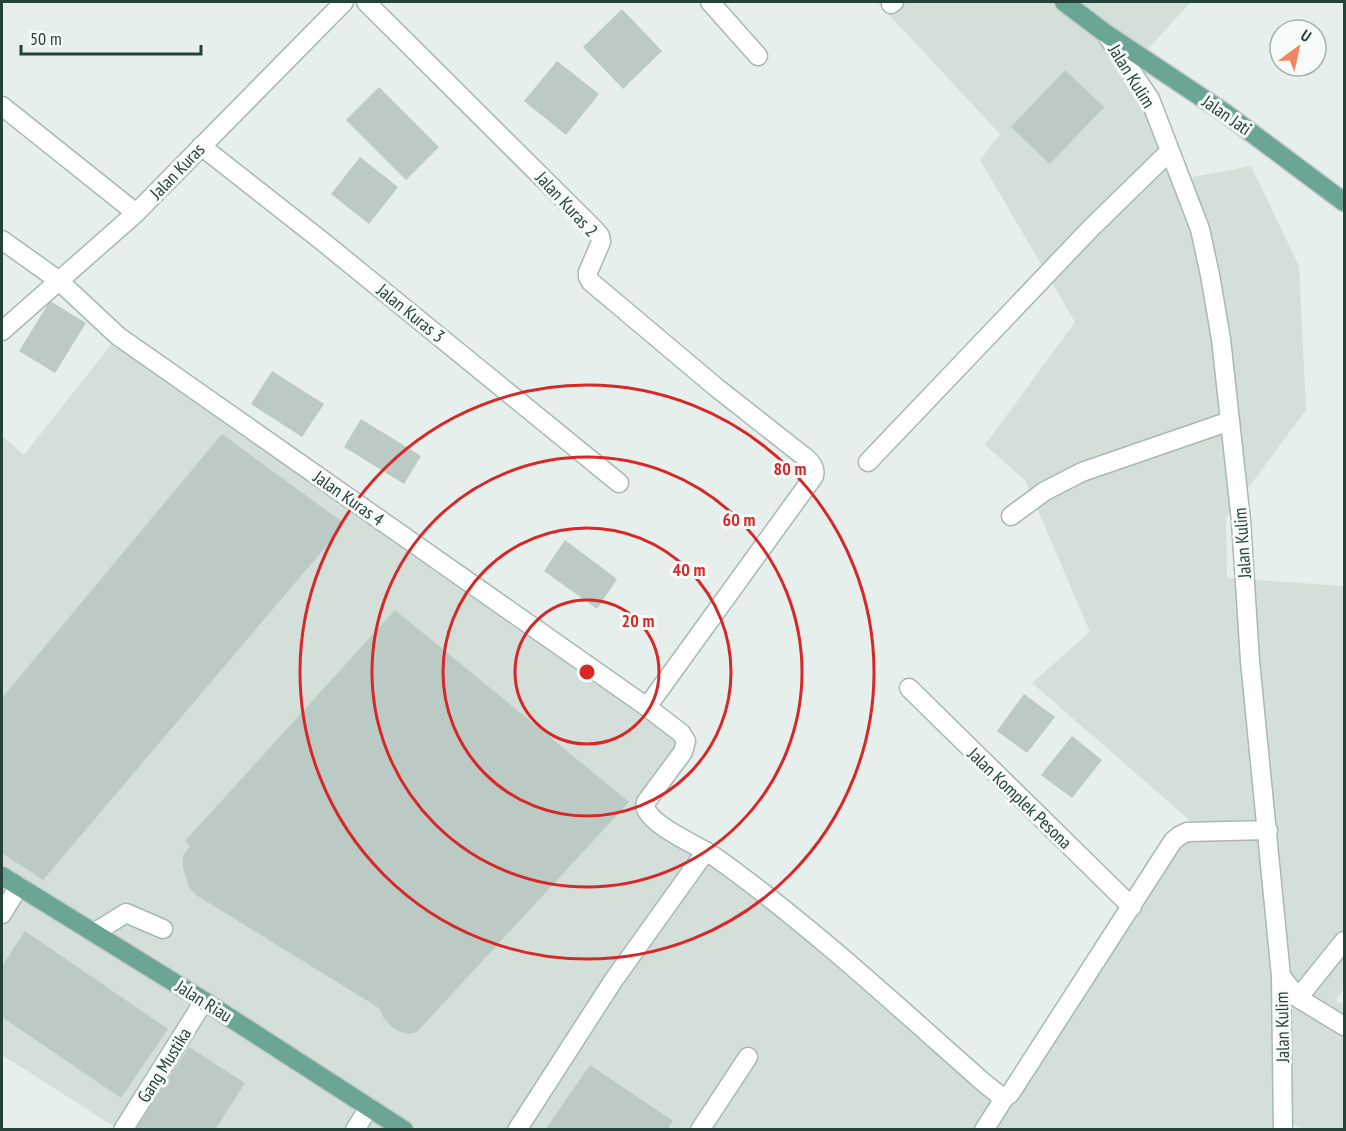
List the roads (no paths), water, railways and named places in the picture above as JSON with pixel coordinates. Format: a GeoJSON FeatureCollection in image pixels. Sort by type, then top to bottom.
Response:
{"type":"FeatureCollection","features":[{"type":"Feature","properties":{"kind":"main road","name":"Jalan Kulim"},"geometry":{"type":"LineString","coordinates":[[1064,2],[1105,33]]}},
{"type":"Feature","properties":{"kind":"main road","name":"Jalan Jati"},"geometry":{"type":"LineString","coordinates":[[1105,33],[1225,113],[1344,202]]}},
{"type":"Feature","properties":{"kind":"main road","name":"Jalan Riau"},"geometry":{"type":"LineString","coordinates":[[7,882],[204,1001],[404,1130]]}},
{"type":"Feature","properties":{"kind":"street","name":"Jalan Kuras"},"geometry":{"type":"LineString","coordinates":[[2,331],[136,213],[344,2]]}},
{"type":"Feature","properties":{"kind":"street","name":"Jalan Kuras 2"},"geometry":{"type":"LineString","coordinates":[[366,2],[596,231],[601,242],[588,272],[591,282],[734,402],[806,458],[814,467],[814,476],[647,707]]}},
{"type":"Feature","properties":{"kind":"street"},"geometry":{"type":"LineString","coordinates":[[710,2],[758,56]]}},
{"type":"Feature","properties":{"kind":"street","name":"Jalan Kulim"},"geometry":{"type":"LineString","coordinates":[[1105,33],[1150,99],[1200,229],[1221,339],[1241,521],[1250,661],[1281,975],[1283,1130]]}},
{"type":"Feature","properties":{"kind":"street"},"geometry":{"type":"LineString","coordinates":[[2,106],[136,213]]}},
{"type":"Feature","properties":{"kind":"street","name":"Jalan Kuras 3"},"geometry":{"type":"LineString","coordinates":[[201,146],[322,241],[619,483]]}},
{"type":"Feature","properties":{"kind":"street"},"geometry":{"type":"LineString","coordinates":[[868,462],[1091,228],[1170,151]]}},
{"type":"Feature","properties":{"kind":"street","name":"Jalan Kuras 4"},"geometry":{"type":"LineString","coordinates":[[2,240],[58,280],[118,336],[681,733],[686,741],[683,752],[646,802],[647,811],[652,818],[668,830],[706,851]]}},
{"type":"Feature","properties":{"kind":"street"},"geometry":{"type":"LineString","coordinates":[[1011,516],[1046,491],[1082,472],[1230,421]]}},
{"type":"Feature","properties":{"kind":"street","name":"Jalan Komplek Pesona"},"geometry":{"type":"LineString","coordinates":[[909,688],[1132,907]]}},
{"type":"Feature","properties":{"kind":"street"},"geometry":{"type":"LineString","coordinates":[[984,1130],[1005,1096],[1010,1094],[1168,848],[1179,836],[1187,832],[1268,830]]}},
{"type":"Feature","properties":{"kind":"street"},"geometry":{"type":"LineString","coordinates":[[517,1130],[613,981],[706,851],[794,917],[983,1082],[998,1094],[1005,1096]]}},
{"type":"Feature","properties":{"kind":"street"},"geometry":{"type":"LineString","coordinates":[[2,914],[7,882]]}},
{"type":"Feature","properties":{"kind":"street"},"geometry":{"type":"LineString","coordinates":[[94,933],[126,914],[163,929]]}},
{"type":"Feature","properties":{"kind":"street","name":"Jalan Kulim"},"geometry":{"type":"LineString","coordinates":[[1298,998],[1344,940]]}},
{"type":"Feature","properties":{"kind":"street"},"geometry":{"type":"LineString","coordinates":[[1281,975],[1298,998],[1344,1026]]}},
{"type":"Feature","properties":{"kind":"street","name":"Gang Mustika"},"geometry":{"type":"LineString","coordinates":[[123,1130],[204,1001]]}},
{"type":"Feature","properties":{"kind":"street"},"geometry":{"type":"LineString","coordinates":[[700,1130],[748,1057]]}},
{"type":"Feature","properties":{"kind":"street"},"geometry":{"type":"LineString","coordinates":[[355,1130],[369,1107]]}}]}
